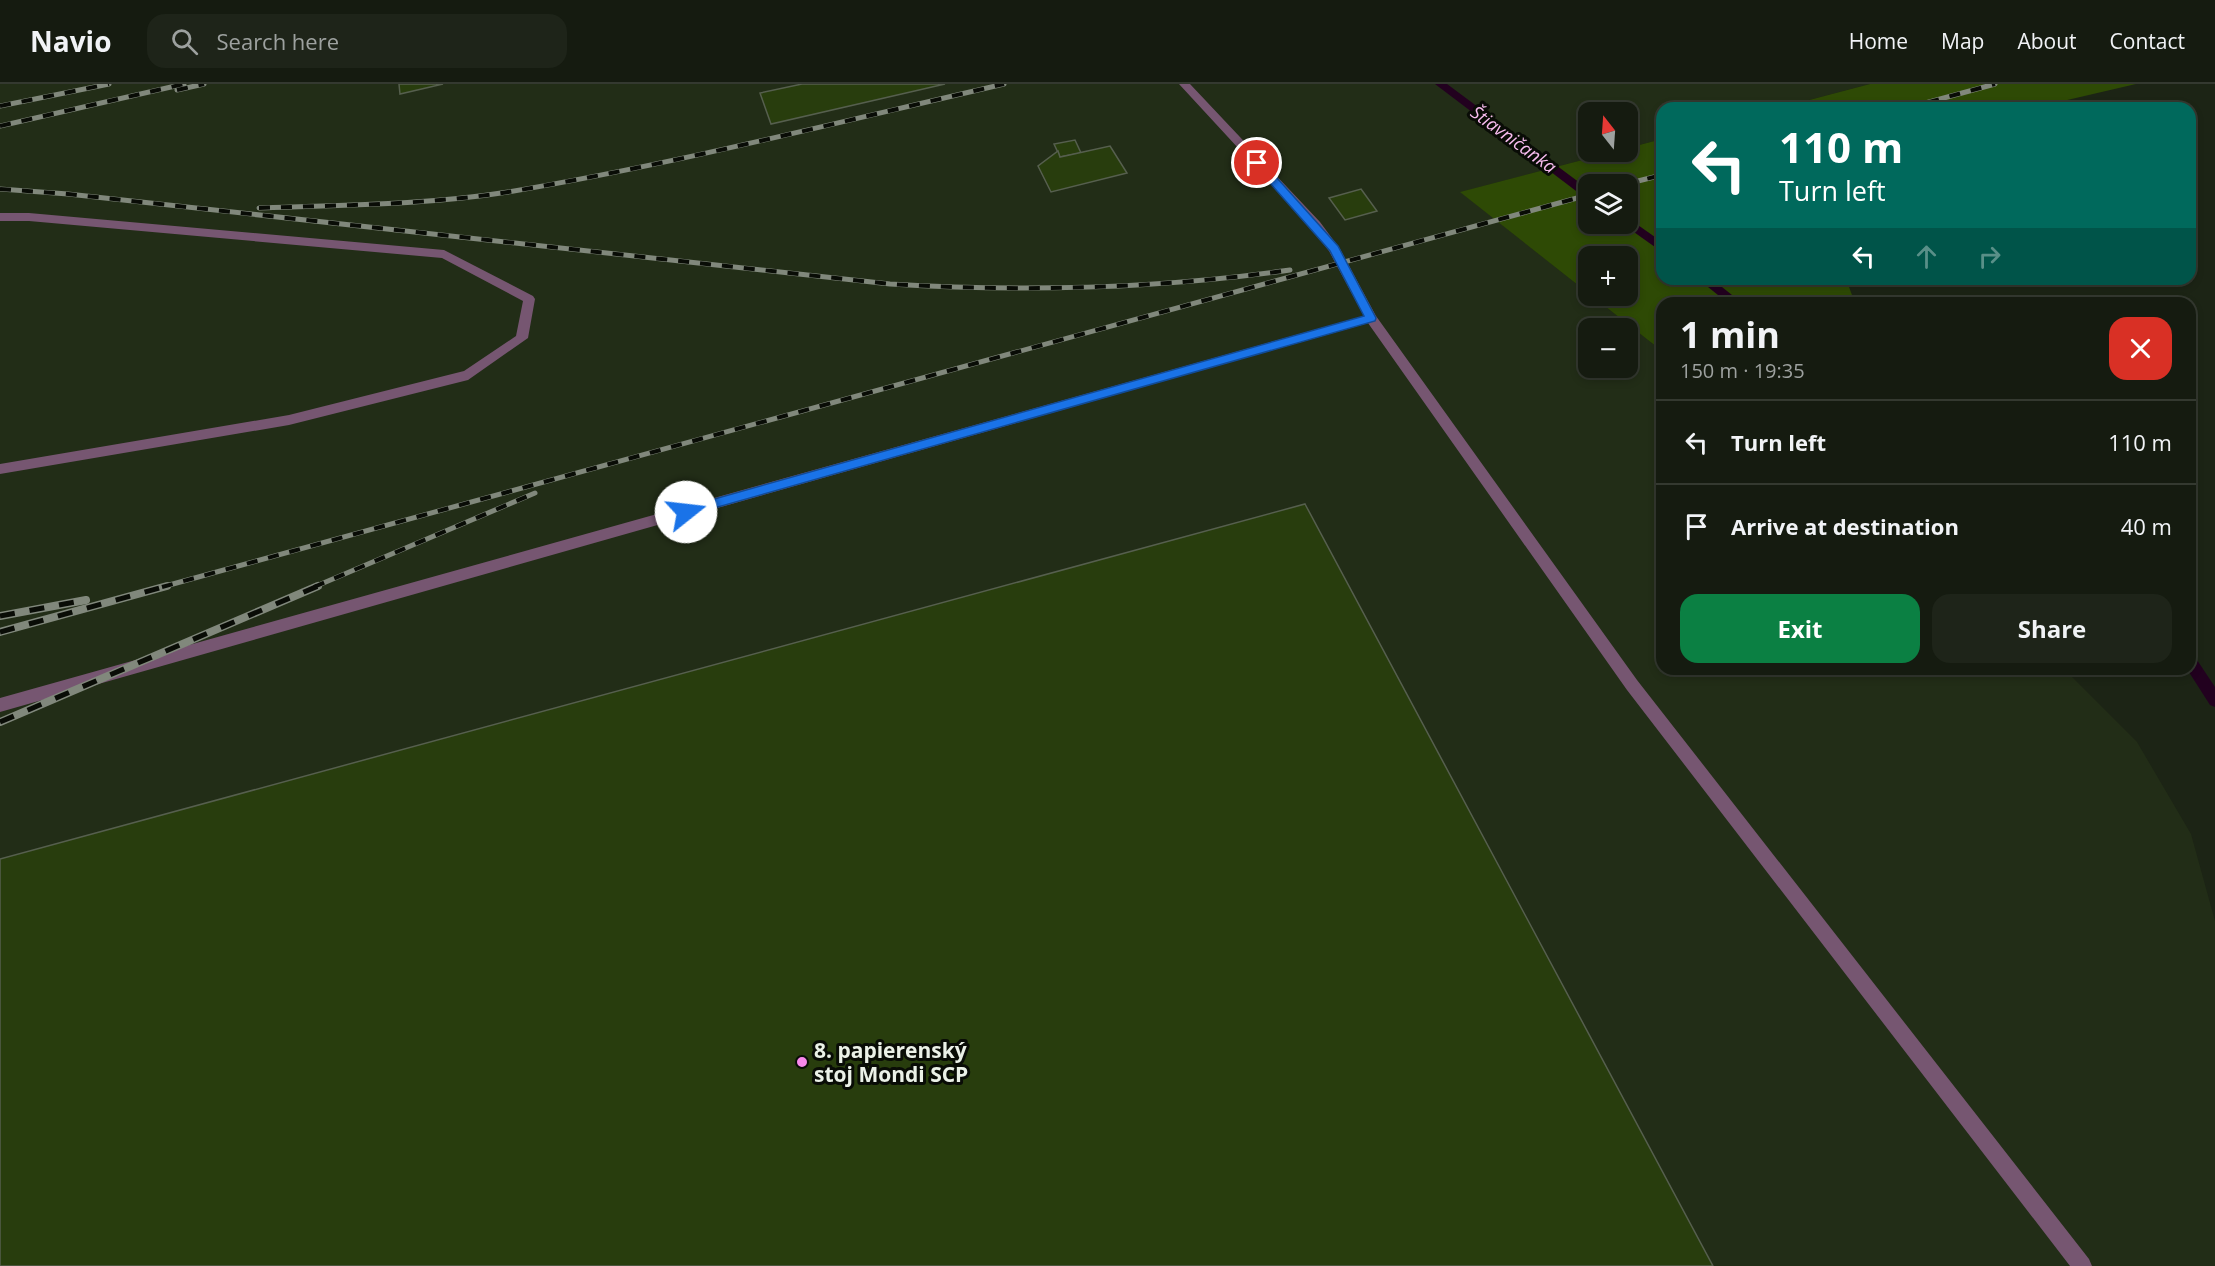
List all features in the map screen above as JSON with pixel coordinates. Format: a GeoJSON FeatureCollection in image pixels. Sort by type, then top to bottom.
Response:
{"type":"FeatureCollection","features":[{"type":"Feature","properties":{"kind":"lane"},"geometry":{"type":"LineString","coordinates":[[1184,84],[1316,225],[1334,249],[1371,318],[1632,686],[2082,1266]]}},
{"type":"Feature","properties":{"kind":"lane"},"geometry":{"type":"LineString","coordinates":[[0,217],[30,217],[444,254],[529,299],[522,338],[468,375],[289,420],[0,469]]}},
{"type":"Feature","properties":{"kind":"lane"},"geometry":{"type":"LineString","coordinates":[[0,705],[1371,318]]}},
{"type":"Feature","properties":{"kind":"shaded area"},"geometry":{"type":"Polygon","coordinates":[[[0,84],[1870,84],[1802,102],[1656,102],[1656,141],[1638,145],[1638,102],[1578,102],[1578,161],[1461,192],[1578,285],[1578,306],[1605,306],[1620,318],[1578,318],[1578,378],[1638,378],[1638,332],[1656,346],[1656,675],[2070,675],[2137,742],[2191,834],[2215,921],[2215,1266],[0,1266],[0,84]]]}},
{"type":"Feature","properties":{"kind":"green space"},"geometry":{"type":"Polygon","coordinates":[[[1870,84],[2136,84],[2059,102],[1802,102],[1870,84]]]}},
{"type":"Feature","properties":{"kind":"green space"},"geometry":{"type":"Polygon","coordinates":[[[1656,141],[1656,285],[1848,285],[1853,297],[1656,297],[1656,346],[1638,332],[1638,318],[1620,318],[1605,306],[1638,306],[1638,246],[1578,246],[1578,285],[1460,192],[1578,161],[1638,162],[1638,145],[1656,141]]]}},
{"type":"Feature","properties":{"kind":"building"},"geometry":{"type":"Polygon","coordinates":[[[399,84],[443,84],[400,94],[399,84]]]}},
{"type":"Feature","properties":{"kind":"building"},"geometry":{"type":"Polygon","coordinates":[[[802,84],[945,84],[771,124],[760,93],[802,84]]]}},
{"type":"Feature","properties":{"kind":"building"},"geometry":{"type":"Polygon","coordinates":[[[1075,140],[1081,153],[1060,157],[1054,144],[1075,140]]]}},
{"type":"Feature","properties":{"kind":"building"},"geometry":{"type":"Polygon","coordinates":[[[1110,146],[1127,173],[1051,192],[1038,166],[1058,151],[1060,157],[1110,146]]]}},
{"type":"Feature","properties":{"kind":"building"},"geometry":{"type":"Polygon","coordinates":[[[1361,189],[1377,211],[1345,220],[1329,198],[1361,189]]]}},
{"type":"Feature","properties":{"kind":"building","name":"8. papierenský stoj Mondi SCP"},"geometry":{"type":"Polygon","coordinates":[[[1305,504],[1713,1266],[0,1266],[0,859],[1305,504]]]}},
{"type":"Feature","properties":{"kind":"waterway","name":"Štiavničanka"},"geometry":{"type":"LineString","coordinates":[[1440,84],[1578,187]]}},
{"type":"Feature","properties":{"kind":"waterway","name":"Štiavničanka"},"geometry":{"type":"LineString","coordinates":[[1638,230],[1656,243]]}},
{"type":"Feature","properties":{"kind":"waterway","name":"Štiavničanka"},"geometry":{"type":"LineString","coordinates":[[1712,285],[1728,297]]}},
{"type":"Feature","properties":{"kind":"waterway","name":"Štiavničanka"},"geometry":{"type":"LineString","coordinates":[[2196,670],[2215,700]]}},
{"type":"Feature","properties":{"kind":"railway"},"geometry":{"type":"LineString","coordinates":[[0,106],[109,84]]}},
{"type":"Feature","properties":{"kind":"railway"},"geometry":{"type":"LineString","coordinates":[[0,126],[184,84]]}},
{"type":"Feature","properties":{"kind":"railway"},"geometry":{"type":"LineString","coordinates":[[177,90],[204,84]]}},
{"type":"Feature","properties":{"kind":"railway"},"geometry":{"type":"LineString","coordinates":[[259,208],[415,202],[508,192],[695,156],[1004,84]]}},
{"type":"Feature","properties":{"kind":"railway"},"geometry":{"type":"LineString","coordinates":[[1929,102],[1995,84]]}},
{"type":"Feature","properties":{"kind":"railway"},"geometry":{"type":"LineString","coordinates":[[1638,181],[1656,176]]}},
{"type":"Feature","properties":{"kind":"railway"},"geometry":{"type":"LineString","coordinates":[[0,189],[68,194],[890,284],[991,288],[1090,287],[1190,281],[1290,270]]}},
{"type":"Feature","properties":{"kind":"railway"},"geometry":{"type":"LineString","coordinates":[[162,587],[1578,198]]}},
{"type":"Feature","properties":{"kind":"railway"},"geometry":{"type":"LineString","coordinates":[[314,587],[535,493]]}},
{"type":"Feature","properties":{"kind":"railway"},"geometry":{"type":"LineString","coordinates":[[0,632],[167,586]]}},
{"type":"Feature","properties":{"kind":"railway"},"geometry":{"type":"LineString","coordinates":[[0,722],[318,586]]}},
{"type":"Feature","properties":{"kind":"railway"},"geometry":{"type":"LineString","coordinates":[[0,616],[86,600]]}},
{"type":"Feature","properties":{"kind":"place","name":"8. papierenský stoj Mondi SCP"},"geometry":{"type":"Point","coordinates":[802,1062]}},
{"type":"Feature","properties":{"kind":"route"},"geometry":{"type":"LineString","coordinates":[[686,512],[1371,318],[1334,249],[1316,225],[1257,163]]}}]}
